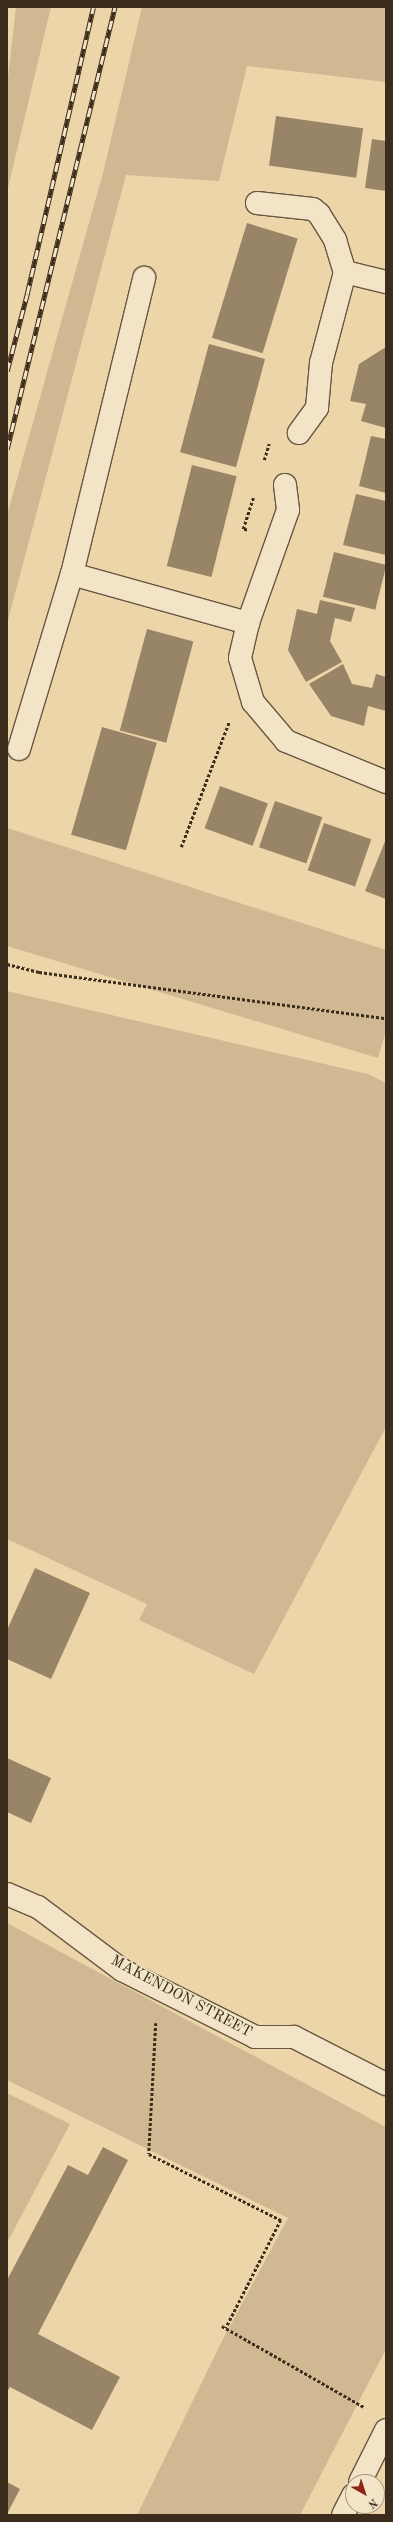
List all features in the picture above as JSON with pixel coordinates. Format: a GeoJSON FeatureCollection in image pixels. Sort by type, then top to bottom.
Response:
{"type":"FeatureCollection","features":[{"type":"Feature","properties":{"kind":"street"},"geometry":{"type":"LineString","coordinates":[[258,203],[312,209],[319,214],[335,240],[345,272],[321,363],[318,408],[299,433]]}},
{"type":"Feature","properties":{"kind":"street"},"geometry":{"type":"LineString","coordinates":[[345,272],[386,282]]}},
{"type":"Feature","properties":{"kind":"street"},"geometry":{"type":"LineString","coordinates":[[19,749],[72,574],[144,278]]}},
{"type":"Feature","properties":{"kind":"street"},"geometry":{"type":"LineString","coordinates":[[285,485],[288,510],[276,538],[248,623],[240,658],[253,702],[286,742],[386,782]]}},
{"type":"Feature","properties":{"kind":"street"},"geometry":{"type":"LineString","coordinates":[[72,574],[248,623]]}},
{"type":"Feature","properties":{"kind":"street","name":"MAKENDON STREET"},"geometry":{"type":"LineString","coordinates":[[7,1894],[38,1907],[122,1970],[255,2037],[294,2036],[386,2084]]}},
{"type":"Feature","properties":{"kind":"street"},"geometry":{"type":"LineString","coordinates":[[364,2474],[386,2430]]}},
{"type":"Feature","properties":{"kind":"path"},"geometry":{"type":"LineString","coordinates":[[181,847],[230,720],[253,702]]}},
{"type":"Feature","properties":{"kind":"path"},"geometry":{"type":"LineString","coordinates":[[7,964],[39,972],[386,1018]]}},
{"type":"Feature","properties":{"kind":"path"},"geometry":{"type":"LineString","coordinates":[[158,1987],[149,2154],[281,2220],[226,2328]]}},
{"type":"Feature","properties":{"kind":"path"},"geometry":{"type":"LineString","coordinates":[[222,2326],[366,2408]]}},
{"type":"Feature","properties":{"kind":"shaded area"},"geometry":{"type":"Polygon","coordinates":[[[16,7],[51,7],[7,192],[7,86],[16,7]]]}},
{"type":"Feature","properties":{"kind":"shaded area"},"geometry":{"type":"Polygon","coordinates":[[[142,7],[386,7],[386,82],[247,66],[219,181],[126,175],[7,624],[7,515],[103,173],[142,7]]]}},
{"type":"Feature","properties":{"kind":"shaded area"},"geometry":{"type":"Polygon","coordinates":[[[7,828],[386,950],[386,1031],[378,1058],[7,946],[7,828]]]}},
{"type":"Feature","properties":{"kind":"shaded area"},"geometry":{"type":"Polygon","coordinates":[[[7,991],[368,1074],[386,1083],[386,1427],[254,1674],[139,1620],[147,1604],[7,1539],[7,991]]]}},
{"type":"Feature","properties":{"kind":"shaded area"},"geometry":{"type":"Polygon","coordinates":[[[7,1923],[386,2127],[386,2349],[300,2515],[137,2515],[223,2339],[288,2218],[7,2080],[7,1923]]]}},
{"type":"Feature","properties":{"kind":"shaded area"},"geometry":{"type":"Polygon","coordinates":[[[7,2093],[70,2124],[7,2243],[7,2093]]]}},
{"type":"Feature","properties":{"kind":"building"},"geometry":{"type":"Polygon","coordinates":[[[276,116],[363,128],[356,178],[269,166],[276,116]]]}},
{"type":"Feature","properties":{"kind":"building"},"geometry":{"type":"Polygon","coordinates":[[[372,139],[386,141],[386,191],[365,188],[372,139]]]}},
{"type":"Feature","properties":{"kind":"building"},"geometry":{"type":"Polygon","coordinates":[[[247,223],[298,238],[263,353],[212,338],[247,223]]]}},
{"type":"Feature","properties":{"kind":"building"},"geometry":{"type":"Polygon","coordinates":[[[209,344],[265,359],[236,467],[180,452],[209,344]]]}},
{"type":"Feature","properties":{"kind":"building"},"geometry":{"type":"Polygon","coordinates":[[[386,347],[386,428],[361,421],[366,404],[350,401],[359,364],[386,347]]]}},
{"type":"Feature","properties":{"kind":"building"},"geometry":{"type":"Polygon","coordinates":[[[371,436],[386,439],[386,493],[359,486],[371,436]]]}},
{"type":"Feature","properties":{"kind":"building"},"geometry":{"type":"Polygon","coordinates":[[[192,465],[237,476],[211,577],[167,566],[192,465]]]}},
{"type":"Feature","properties":{"kind":"building"},"geometry":{"type":"Polygon","coordinates":[[[356,494],[386,501],[386,555],[343,545],[356,494]]]}},
{"type":"Feature","properties":{"kind":"building"},"geometry":{"type":"Polygon","coordinates":[[[334,552],[386,565],[375,610],[323,597],[334,552]]]}},
{"type":"Feature","properties":{"kind":"building"},"geometry":{"type":"Polygon","coordinates":[[[320,600],[355,608],[351,622],[335,618],[330,641],[342,662],[306,682],[288,650],[297,609],[317,614],[320,600]]]}},
{"type":"Feature","properties":{"kind":"building"},"geometry":{"type":"Polygon","coordinates":[[[147,629],[193,641],[166,743],[120,730],[147,629]]]}},
{"type":"Feature","properties":{"kind":"building"},"geometry":{"type":"Polygon","coordinates":[[[343,664],[352,684],[372,688],[376,674],[386,677],[386,711],[368,706],[364,726],[331,716],[309,684],[343,664]]]}},
{"type":"Feature","properties":{"kind":"building"},"geometry":{"type":"Polygon","coordinates":[[[102,727],[157,743],[126,850],[71,835],[102,727]]]}},
{"type":"Feature","properties":{"kind":"building"},"geometry":{"type":"Polygon","coordinates":[[[220,786],[268,803],[253,846],[205,828],[220,786]]]}},
{"type":"Feature","properties":{"kind":"building"},"geometry":{"type":"Polygon","coordinates":[[[275,801],[322,817],[306,864],[259,847],[275,801]]]}},
{"type":"Feature","properties":{"kind":"building"},"geometry":{"type":"Polygon","coordinates":[[[324,823],[371,839],[355,887],[308,870],[324,823]]]}},
{"type":"Feature","properties":{"kind":"building"},"geometry":{"type":"Polygon","coordinates":[[[386,839],[386,899],[365,891],[386,839]]]}},
{"type":"Feature","properties":{"kind":"building"},"geometry":{"type":"Polygon","coordinates":[[[35,1568],[90,1593],[51,1679],[7,1659],[7,1630],[35,1568]]]}},
{"type":"Feature","properties":{"kind":"building"},"geometry":{"type":"Polygon","coordinates":[[[7,1758],[51,1778],[31,1823],[7,1812],[7,1758]]]}},
{"type":"Feature","properties":{"kind":"building"},"geometry":{"type":"Polygon","coordinates":[[[103,2147],[128,2160],[38,2334],[120,2377],[92,2430],[10,2387],[7,2392],[7,2280],[68,2165],[88,2175],[103,2147]]]}},
{"type":"Feature","properties":{"kind":"building"},"geometry":{"type":"Polygon","coordinates":[[[7,2482],[20,2489],[7,2514],[7,2482]]]}},
{"type":"Feature","properties":{"kind":"railway"},"geometry":{"type":"LineString","coordinates":[[7,371],[27,294],[93,7]]}},
{"type":"Feature","properties":{"kind":"railway"},"geometry":{"type":"LineString","coordinates":[[7,449],[115,7]]}}]}
